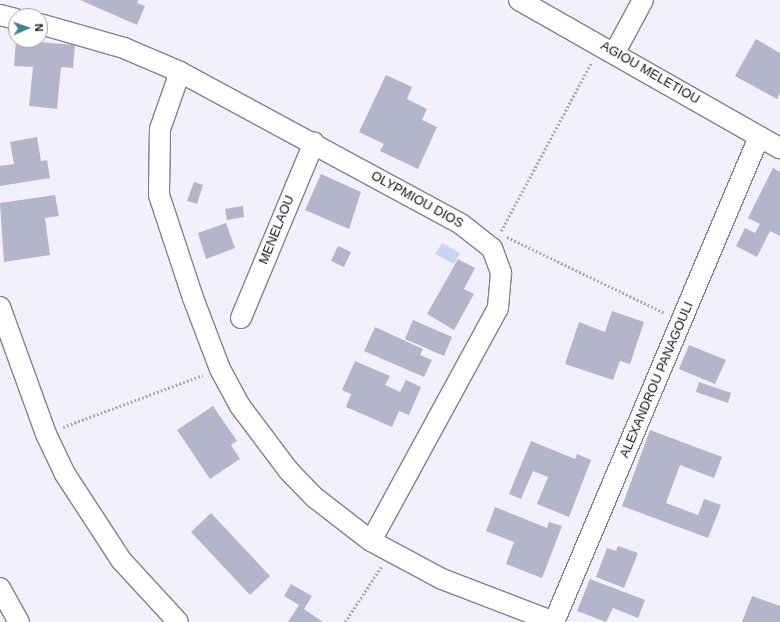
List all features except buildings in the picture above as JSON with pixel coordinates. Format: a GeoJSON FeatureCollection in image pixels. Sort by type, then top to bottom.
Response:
{"type":"FeatureCollection","features":[{"type":"Feature","properties":{"kind":"street","name":"AGIOU MELETIOU"},"geometry":{"type":"LineString","coordinates":[[519,0],[608,48],[780,148]]}},
{"type":"Feature","properties":{"kind":"street"},"geometry":{"type":"LineString","coordinates":[[608,48],[643,0]]}},
{"type":"Feature","properties":{"kind":"street","name":"OLYPMIOU DIOS"},"geometry":{"type":"LineString","coordinates":[[48,26],[124,48],[180,72],[314,143],[461,224],[496,241]]}},
{"type":"Feature","properties":{"kind":"street"},"geometry":{"type":"LineString","coordinates":[[180,72],[160,129],[159,195],[166,222],[220,368],[240,406],[289,471],[314,497],[371,541],[391,554],[442,579],[554,622]]}},
{"type":"Feature","properties":{"kind":"street","name":"ALEXANDROU PANAGOULI"},"geometry":{"type":"LineString","coordinates":[[554,622],[759,137]]}},
{"type":"Feature","properties":{"kind":"street","name":"MENELAOU"},"geometry":{"type":"LineString","coordinates":[[241,318],[314,143]]}},
{"type":"Feature","properties":{"kind":"street"},"geometry":{"type":"LineString","coordinates":[[371,541],[498,308],[502,273],[496,241]]}},
{"type":"Feature","properties":{"kind":"street"},"geometry":{"type":"LineString","coordinates":[[0,307],[46,434],[92,520],[121,560],[178,622]]}},
{"type":"Feature","properties":{"kind":"street"},"geometry":{"type":"LineString","coordinates":[[0,588],[19,622]]}},
{"type":"Feature","properties":{"kind":"path"},"geometry":{"type":"LineString","coordinates":[[608,48],[496,241],[681,321]]}},
{"type":"Feature","properties":{"kind":"path"},"geometry":{"type":"LineString","coordinates":[[46,434],[220,368]]}},
{"type":"Feature","properties":{"kind":"path"},"geometry":{"type":"LineString","coordinates":[[345,622],[391,554]]}},
{"type":"Feature","properties":{"kind":"water"},"geometry":{"type":"Polygon","coordinates":[[[442,243],[460,253],[454,264],[435,254],[442,243]]]}}]}
